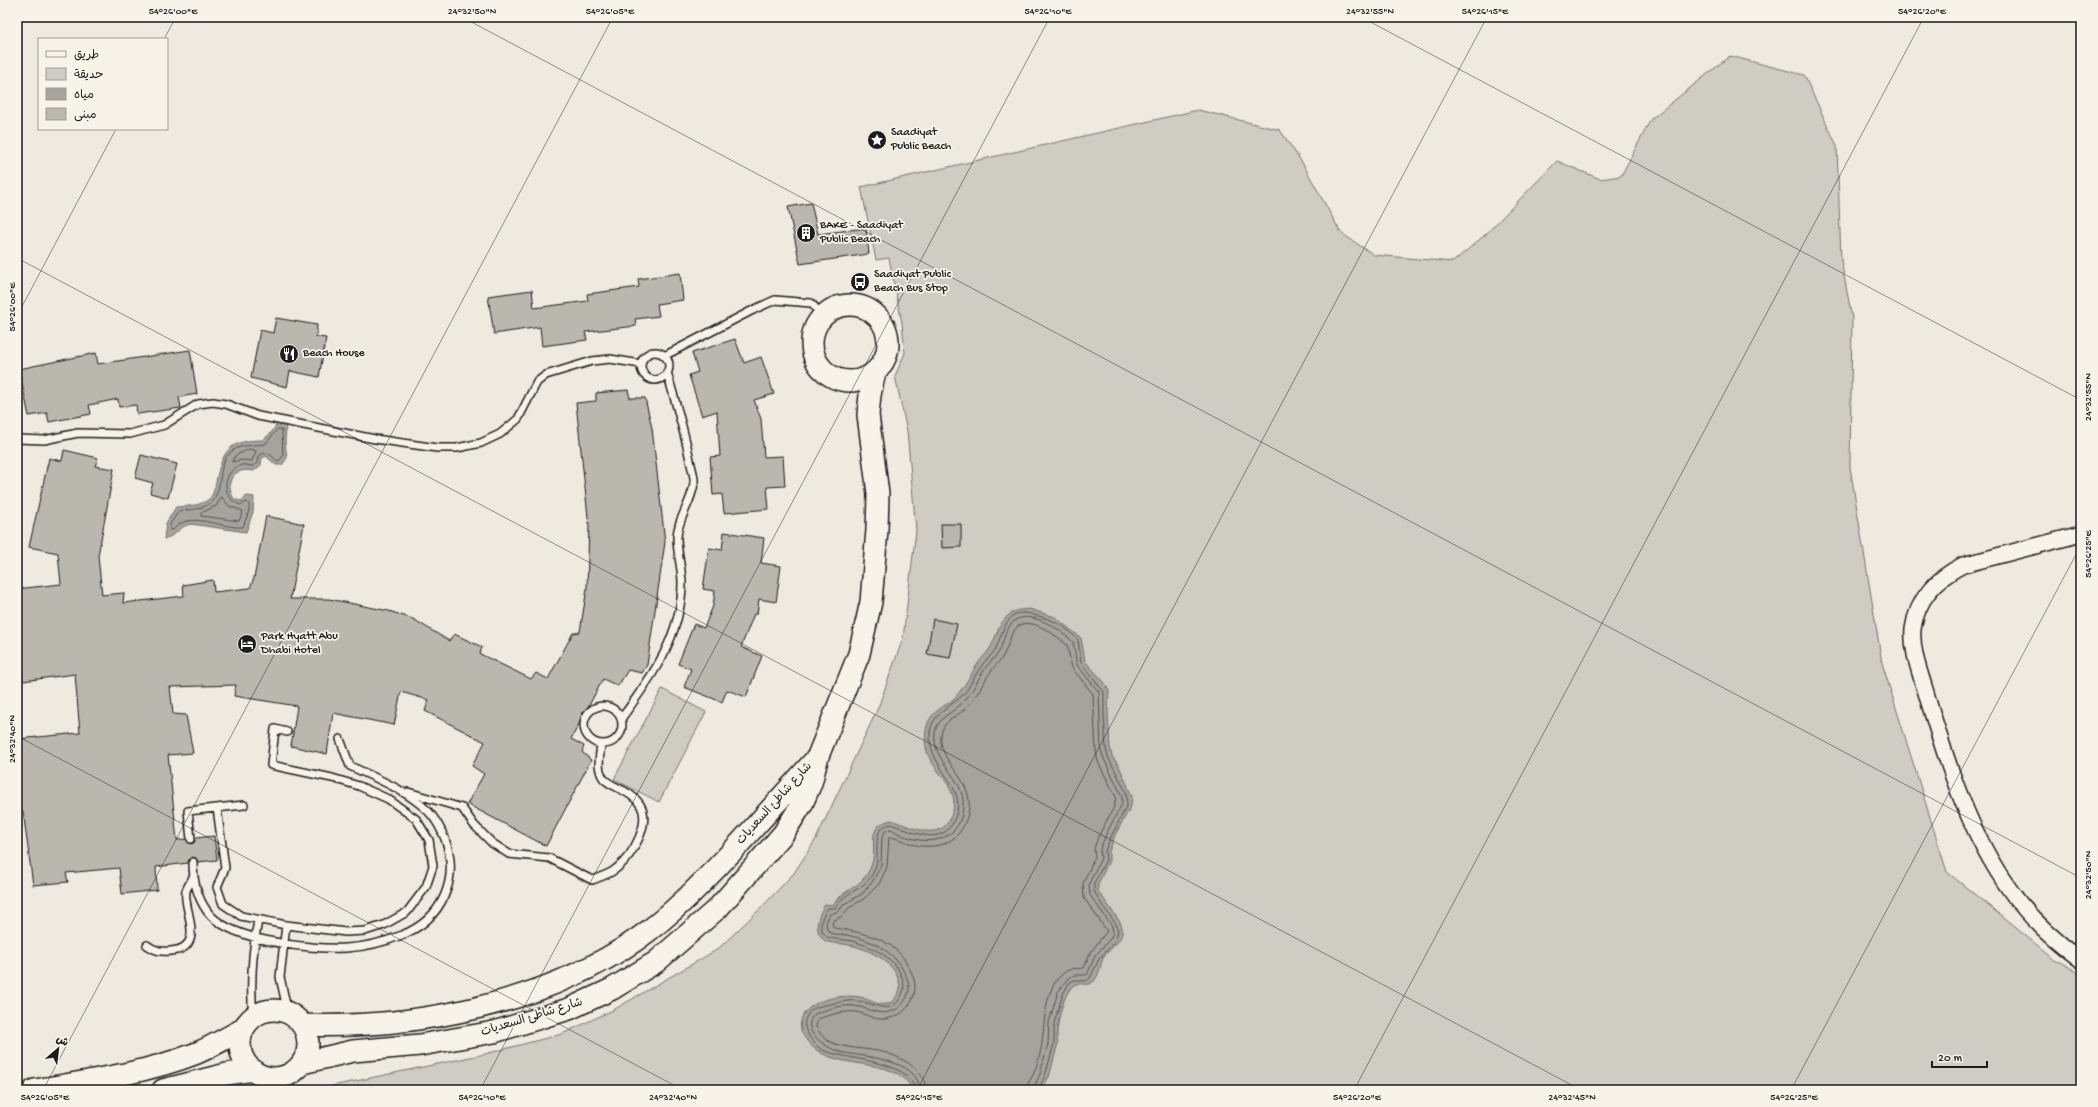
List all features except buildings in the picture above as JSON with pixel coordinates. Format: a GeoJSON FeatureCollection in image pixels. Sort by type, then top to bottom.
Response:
{"type":"FeatureCollection","features":[{"type":"Feature","properties":{"kind":"street"},"geometry":{"type":"LineString","coordinates":[[850,305],[867,308],[876,315],[883,324],[888,335],[888,347],[886,358],[875,372],[862,379],[841,380],[831,376],[822,368],[816,359],[812,348],[816,325],[823,316],[833,309],[850,305]]}},
{"type":"Feature","properties":{"kind":"street","name":"شارع شاطئ السعديات"},"geometry":{"type":"LineString","coordinates":[[302,1063],[353,1051],[420,1045],[494,1032],[570,1009],[612,989],[656,962],[718,908],[783,834],[808,790],[818,756],[859,654],[871,602],[877,530],[878,494],[868,415],[870,395],[875,372]]}},
{"type":"Feature","properties":{"kind":"street","name":"شارع شاطئ السعديات"},"geometry":{"type":"LineString","coordinates":[[841,380],[858,393],[868,415]]}},
{"type":"Feature","properties":{"kind":"street"},"geometry":{"type":"LineString","coordinates":[[2081,534],[1963,565],[1953,570],[1934,585],[1923,600],[1916,617],[1913,642],[1919,671],[1950,768],[1983,847],[1996,870],[2026,911],[2048,933],[2081,960]]}},
{"type":"Feature","properties":{"kind":"street","name":"شارع شاطئ السعديات"},"geometry":{"type":"LineString","coordinates":[[295,1019],[386,1022],[439,1016],[510,998],[544,987],[585,970],[636,940],[695,891],[818,756]]}},
{"type":"Feature","properties":{"kind":"street"},"geometry":{"type":"LineString","coordinates":[[671,911],[691,932]]}},
{"type":"Feature","properties":{"kind":"street"},"geometry":{"type":"LineString","coordinates":[[34,1090],[103,1079],[151,1067],[198,1052],[248,1023],[261,1012],[270,1010],[295,1019],[307,1034],[307,1054],[302,1063],[294,1071],[285,1076],[274,1078],[263,1076],[253,1070],[245,1062],[241,1051],[240,1040],[248,1023]]}},
{"type":"Feature","properties":{"kind":"street"},"geometry":{"type":"LineString","coordinates":[[163,1090],[227,1074],[253,1070]]}},
{"type":"Feature","properties":{"kind":"lane"},"geometry":{"type":"LineString","coordinates":[[664,356],[775,300],[811,303],[823,316]]}},
{"type":"Feature","properties":{"kind":"lane"},"geometry":{"type":"LineString","coordinates":[[621,718],[617,712],[610,707],[602,706],[594,708],[588,713],[585,721],[585,728],[588,736],[601,744],[609,743],[616,739],[620,733],[621,718],[647,684],[671,641],[679,617],[682,583],[677,538],[678,526],[692,494],[694,482],[681,420],[667,372],[668,363],[664,356],[657,352],[650,353],[644,357],[641,364],[642,372],[647,378],[655,380],[663,378],[667,372]]}},
{"type":"Feature","properties":{"kind":"lane"},"geometry":{"type":"LineString","coordinates":[[17,439],[44,440],[78,433],[130,434],[164,425],[198,404],[213,402],[226,404],[258,416],[437,448],[457,448],[481,443],[500,434],[518,419],[537,382],[546,375],[592,361],[610,359],[641,364]]}},
{"type":"Feature","properties":{"kind":"lane"},"geometry":{"type":"LineString","coordinates":[[217,808],[225,868],[217,887],[223,904],[241,916],[286,925],[346,932],[365,931],[384,925],[407,912],[426,887],[433,866],[429,840],[416,819],[388,799],[359,786],[332,778],[271,765],[275,729],[287,732]]}},
{"type":"Feature","properties":{"kind":"lane"},"geometry":{"type":"LineString","coordinates":[[340,739],[350,766],[404,791],[462,808],[474,825],[492,843],[509,854],[550,858],[592,880],[616,870],[631,854],[638,841],[644,820],[640,804],[626,791],[604,780],[598,767],[601,744]]}},
{"type":"Feature","properties":{"kind":"lane"},"geometry":{"type":"LineString","coordinates":[[192,862],[193,877],[207,912],[230,928],[254,939],[320,948],[347,948],[381,943],[403,935],[427,920],[439,905],[449,886],[452,864],[448,846],[440,826],[429,812],[404,791]]}},
{"type":"Feature","properties":{"kind":"lane"},"geometry":{"type":"LineString","coordinates":[[191,839],[188,811],[244,805]]}},
{"type":"Feature","properties":{"kind":"lane"},"geometry":{"type":"LineString","coordinates":[[147,945],[155,951],[164,952],[178,950],[186,944],[191,936],[186,892],[193,877]]}},
{"type":"Feature","properties":{"kind":"lane"},"geometry":{"type":"LineString","coordinates":[[248,1023],[254,939],[258,920]]}},
{"type":"Feature","properties":{"kind":"lane"},"geometry":{"type":"LineString","coordinates":[[286,925],[280,977],[295,1019]]}},
{"type":"Feature","properties":{"kind":"green space"},"geometry":{"type":"Polygon","coordinates":[[[1730,56],[1804,75],[1837,146],[1841,260],[1852,318],[1850,467],[1882,663],[1947,872],[2053,958],[2081,974],[2081,1090],[313,1090],[485,1054],[562,1034],[615,1009],[718,949],[759,910],[794,873],[816,839],[878,708],[903,638],[916,530],[907,431],[895,376],[905,353],[902,323],[889,258],[876,260],[861,187],[1198,110],[1280,130],[1303,164],[1341,233],[1374,255],[1453,262],[1485,235],[1557,161],[1600,179],[1621,176],[1651,119],[1730,56]]]}},
{"type":"Feature","properties":{"kind":"green space"},"geometry":{"type":"Polygon","coordinates":[[[662,689],[706,712],[659,802],[614,779],[662,689]]]}},
{"type":"Feature","properties":{"kind":"water"},"geometry":{"type":"Polygon","coordinates":[[[277,424],[286,425],[285,442],[287,458],[282,465],[276,465],[266,456],[262,458],[261,465],[254,471],[247,470],[236,473],[230,481],[231,492],[234,499],[241,501],[247,496],[254,497],[253,512],[246,532],[191,524],[183,527],[172,536],[164,539],[166,523],[176,507],[198,504],[206,501],[213,494],[221,462],[229,449],[242,442],[263,440],[271,433],[277,424]]]}},
{"type":"Feature","properties":{"kind":"water"},"geometry":{"type":"Polygon","coordinates":[[[1029,609],[1055,617],[1081,638],[1085,661],[1104,682],[1109,691],[1108,713],[1110,748],[1112,756],[1119,766],[1132,796],[1131,806],[1115,835],[1109,852],[1109,861],[1098,884],[1098,891],[1120,922],[1122,934],[1120,939],[1102,961],[1094,981],[1089,984],[1074,985],[1066,995],[1058,1022],[1058,1043],[1049,1077],[1041,1090],[912,1090],[904,1078],[892,1071],[830,1057],[816,1050],[802,1033],[801,1020],[805,1012],[812,1006],[831,998],[851,996],[860,997],[880,1004],[887,1004],[892,1002],[900,989],[899,980],[895,972],[882,959],[857,947],[825,941],[817,927],[818,918],[825,904],[833,905],[837,899],[858,884],[868,873],[873,859],[874,833],[877,827],[882,823],[891,820],[924,831],[940,829],[946,824],[953,810],[954,799],[948,785],[929,758],[925,741],[928,723],[931,717],[953,699],[966,683],[980,660],[989,650],[1002,622],[1010,614],[1016,611],[1029,609]]]}},
{"type":"Feature","properties":{"kind":"place","name":"Saadiyat Public Beach"},"geometry":{"type":"Point","coordinates":[877,140]}},
{"type":"Feature","properties":{"kind":"place","name":"BAKE - Saadiyat Public Beach"},"geometry":{"type":"Point","coordinates":[806,233]}},
{"type":"Feature","properties":{"kind":"place","name":"Saadiyat Public Beach Bus Stop"},"geometry":{"type":"Point","coordinates":[860,282]}},
{"type":"Feature","properties":{"kind":"place","name":"Beach House"},"geometry":{"type":"Point","coordinates":[289,354]}},
{"type":"Feature","properties":{"kind":"place","name":"Park Hyatt Abu Dhabi Hotel"},"geometry":{"type":"Point","coordinates":[247,644]}}]}
